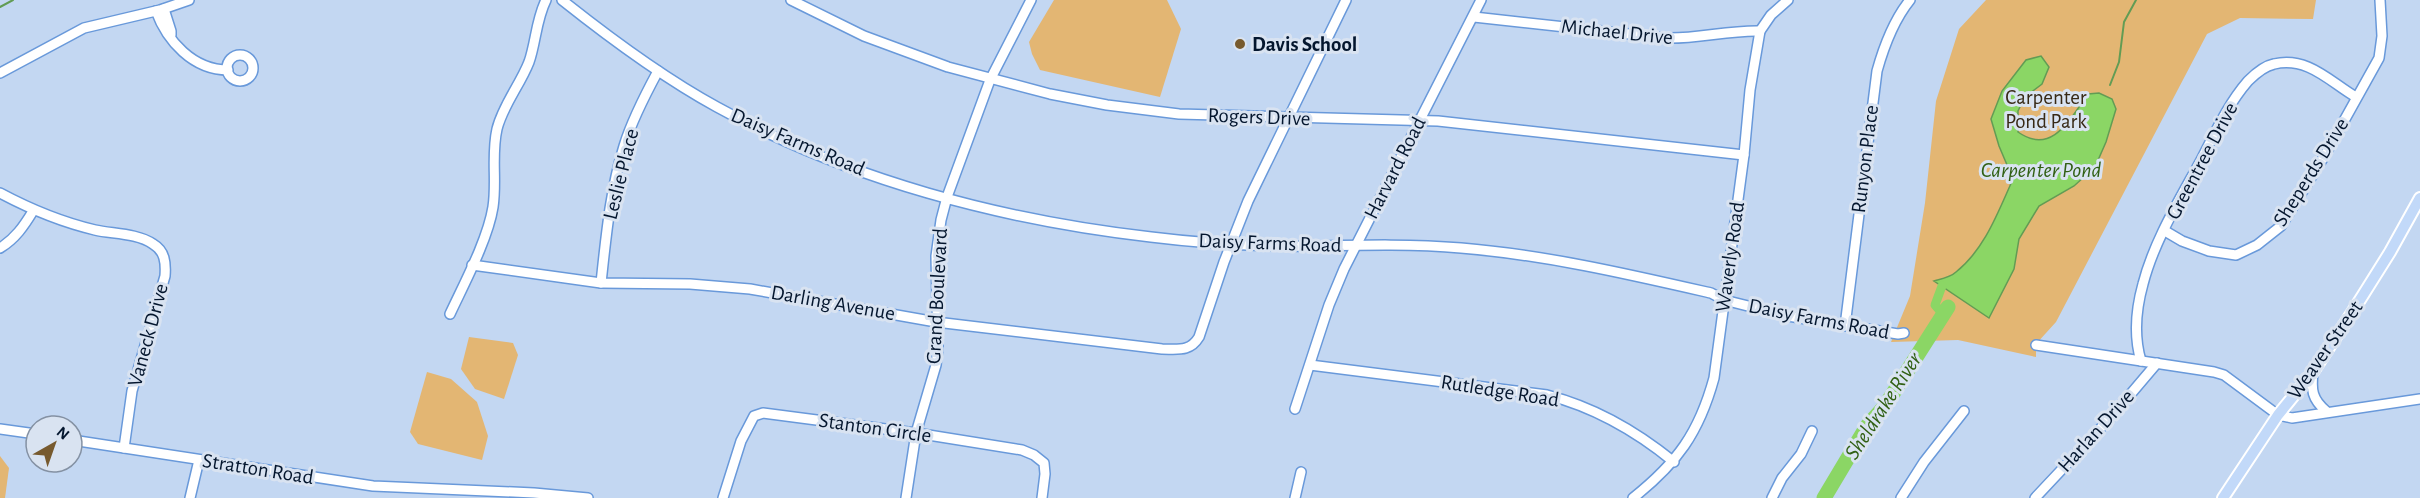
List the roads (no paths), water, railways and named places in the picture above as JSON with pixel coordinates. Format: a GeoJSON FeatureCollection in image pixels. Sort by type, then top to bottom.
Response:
{"type":"FeatureCollection","features":[{"type":"Feature","properties":{"kind":"main road","name":"Weaver Street"},"geometry":{"type":"LineString","coordinates":[[2223,498],[2278,415],[2313,372],[2390,252],[2420,198]]}},
{"type":"Feature","properties":{"kind":"street"},"geometry":{"type":"LineString","coordinates":[[0,73],[84,28],[160,10],[189,0]]}},
{"type":"Feature","properties":{"kind":"street"},"geometry":{"type":"LineString","coordinates":[[450,314],[472,265],[493,207],[493,161],[497,130],[528,63],[539,15],[546,0]]}},
{"type":"Feature","properties":{"kind":"street","name":"Daisy Farms Road"},"geometry":{"type":"LineString","coordinates":[[562,0],[591,24],[658,71],[717,107],[796,146],[902,184],[1018,216],[1151,237],[1232,243],[1460,248],[1538,257],[1621,272],[1711,293],[1724,300],[1845,326],[1904,333]]}},
{"type":"Feature","properties":{"kind":"street","name":"Rogers Drive"},"geometry":{"type":"LineString","coordinates":[[791,0],[900,51],[990,80],[1117,106],[1179,114],[1438,121],[1744,155]]}},
{"type":"Feature","properties":{"kind":"street","name":"Grand Boulevard"},"geometry":{"type":"LineString","coordinates":[[906,498],[916,433],[936,365],[938,347],[936,256],[946,197],[990,80],[1031,0]]}},
{"type":"Feature","properties":{"kind":"street"},"geometry":{"type":"LineString","coordinates":[[1232,243],[1248,201],[1346,0]]}},
{"type":"Feature","properties":{"kind":"street","name":"Harvard Road"},"geometry":{"type":"LineString","coordinates":[[1295,409],[1329,305],[1356,245],[1481,0]]}},
{"type":"Feature","properties":{"kind":"street","name":"Waverly Road"},"geometry":{"type":"LineString","coordinates":[[1633,498],[1674,462],[1696,429],[1706,408],[1714,378],[1744,155],[1750,90],[1760,31],[1771,15],[1788,0]]}},
{"type":"Feature","properties":{"kind":"street","name":"Runyon Place"},"geometry":{"type":"LineString","coordinates":[[1845,326],[1877,71],[1884,46],[1910,0]]}},
{"type":"Feature","properties":{"kind":"street","name":"Sheperds Drive"},"geometry":{"type":"LineString","coordinates":[[2165,231],[2182,241],[2226,255],[2236,255],[2272,236],[2289,215],[2373,70],[2382,48],[2380,0]]}},
{"type":"Feature","properties":{"kind":"street"},"geometry":{"type":"LineString","coordinates":[[160,10],[171,35],[182,50],[200,65],[214,70],[228,70]]}},
{"type":"Feature","properties":{"kind":"street","name":"Michael Drive"},"geometry":{"type":"LineString","coordinates":[[1474,17],[1666,38],[1688,39],[1742,30],[1760,31]]}},
{"type":"Feature","properties":{"kind":"street","name":"Greentree Drive"},"geometry":{"type":"LineString","coordinates":[[2141,361],[2136,342],[2143,285],[2165,231],[2231,104],[2255,74],[2275,64],[2297,64],[2310,67],[2325,75],[2356,97]]}},
{"type":"Feature","properties":{"kind":"street","name":"Leslie Place"},"geometry":{"type":"LineString","coordinates":[[601,283],[609,217],[624,146],[640,105],[658,71]]}},
{"type":"Feature","properties":{"kind":"street","name":"Vaneck Drive"},"geometry":{"type":"LineString","coordinates":[[0,193],[33,210],[94,230],[148,241],[158,248],[165,259],[165,276],[132,392],[124,448]]}},
{"type":"Feature","properties":{"kind":"street"},"geometry":{"type":"LineString","coordinates":[[0,248],[10,242],[21,230],[33,210]]}},
{"type":"Feature","properties":{"kind":"street","name":"Darling Avenue"},"geometry":{"type":"LineString","coordinates":[[472,265],[601,283],[690,284],[750,289],[936,322],[1185,349],[1192,346],[1199,337],[1232,243]]}},
{"type":"Feature","properties":{"kind":"street"},"geometry":{"type":"LineString","coordinates":[[2036,345],[2193,368],[2224,375],[2278,415],[2292,418],[2418,397]]}},
{"type":"Feature","properties":{"kind":"street","name":"Harlan Drive"},"geometry":{"type":"LineString","coordinates":[[2035,498],[2112,416],[2157,363]]}},
{"type":"Feature","properties":{"kind":"street","name":"Rutledge Road"},"geometry":{"type":"LineString","coordinates":[[1310,365],[1538,394],[1565,400],[1603,415],[1628,429],[1674,462]]}},
{"type":"Feature","properties":{"kind":"street"},"geometry":{"type":"LineString","coordinates":[[2313,372],[2313,395],[2316,403],[2326,411]]}},
{"type":"Feature","properties":{"kind":"street"},"geometry":{"type":"LineString","coordinates":[[1901,498],[1923,462],[1964,411]]}},
{"type":"Feature","properties":{"kind":"street","name":"Stanton Circle"},"geometry":{"type":"LineString","coordinates":[[723,498],[741,441],[751,421],[758,414],[916,433],[1022,450],[1034,455],[1044,463],[1042,498]]}},
{"type":"Feature","properties":{"kind":"street"},"geometry":{"type":"LineString","coordinates":[[0,429],[24,432]]}},
{"type":"Feature","properties":{"kind":"street"},"geometry":{"type":"LineString","coordinates":[[1772,498],[1782,478],[1801,454],[1812,431]]}},
{"type":"Feature","properties":{"kind":"street","name":"Stratton Road"},"geometry":{"type":"LineString","coordinates":[[84,442],[373,486],[534,493],[588,498]]}},
{"type":"Feature","properties":{"kind":"street"},"geometry":{"type":"LineString","coordinates":[[190,498],[199,460]]}},
{"type":"Feature","properties":{"kind":"street"},"geometry":{"type":"LineString","coordinates":[[1295,498],[1301,472]]}},
{"type":"Feature","properties":{"kind":"water","name":"Carpenter Pond"},"geometry":{"type":"Polygon","coordinates":[[[2041,56],[2049,67],[2042,84],[2025,97],[2018,111],[2018,132],[2041,140],[2050,137],[2067,123],[2088,94],[2099,93],[2112,99],[2116,109],[2106,142],[2095,167],[2074,186],[2039,206],[2019,239],[2014,269],[1989,318],[1934,281],[1946,278],[1966,263],[1983,241],[1996,217],[2013,179],[1991,119],[2002,91],[2026,60],[2041,56]]]}},
{"type":"Feature","properties":{"kind":"waterway"},"geometry":{"type":"LineString","coordinates":[[0,7],[13,0]]}},
{"type":"Feature","properties":{"kind":"waterway","name":"Sheldrake River"},"geometry":{"type":"LineString","coordinates":[[2110,85],[2119,62],[2124,22],[2136,0]]}},
{"type":"Feature","properties":{"kind":"waterway","name":"Sheldrake River"},"geometry":{"type":"LineString","coordinates":[[1942,286],[1935,305],[1942,313]]}},
{"type":"Feature","properties":{"kind":"waterway","name":"Sheldrake River"},"geometry":{"type":"LineString","coordinates":[[1824,498],[1867,426],[1885,406],[1948,307]]}},
{"type":"Feature","properties":{"kind":"place","name":"Davis School"},"geometry":{"type":"Point","coordinates":[1240,44]}},
{"type":"Feature","properties":{"kind":"park label","name":"Carpenter Pond Park"},"geometry":{"type":"Point","coordinates":[2046,109]}}]}
